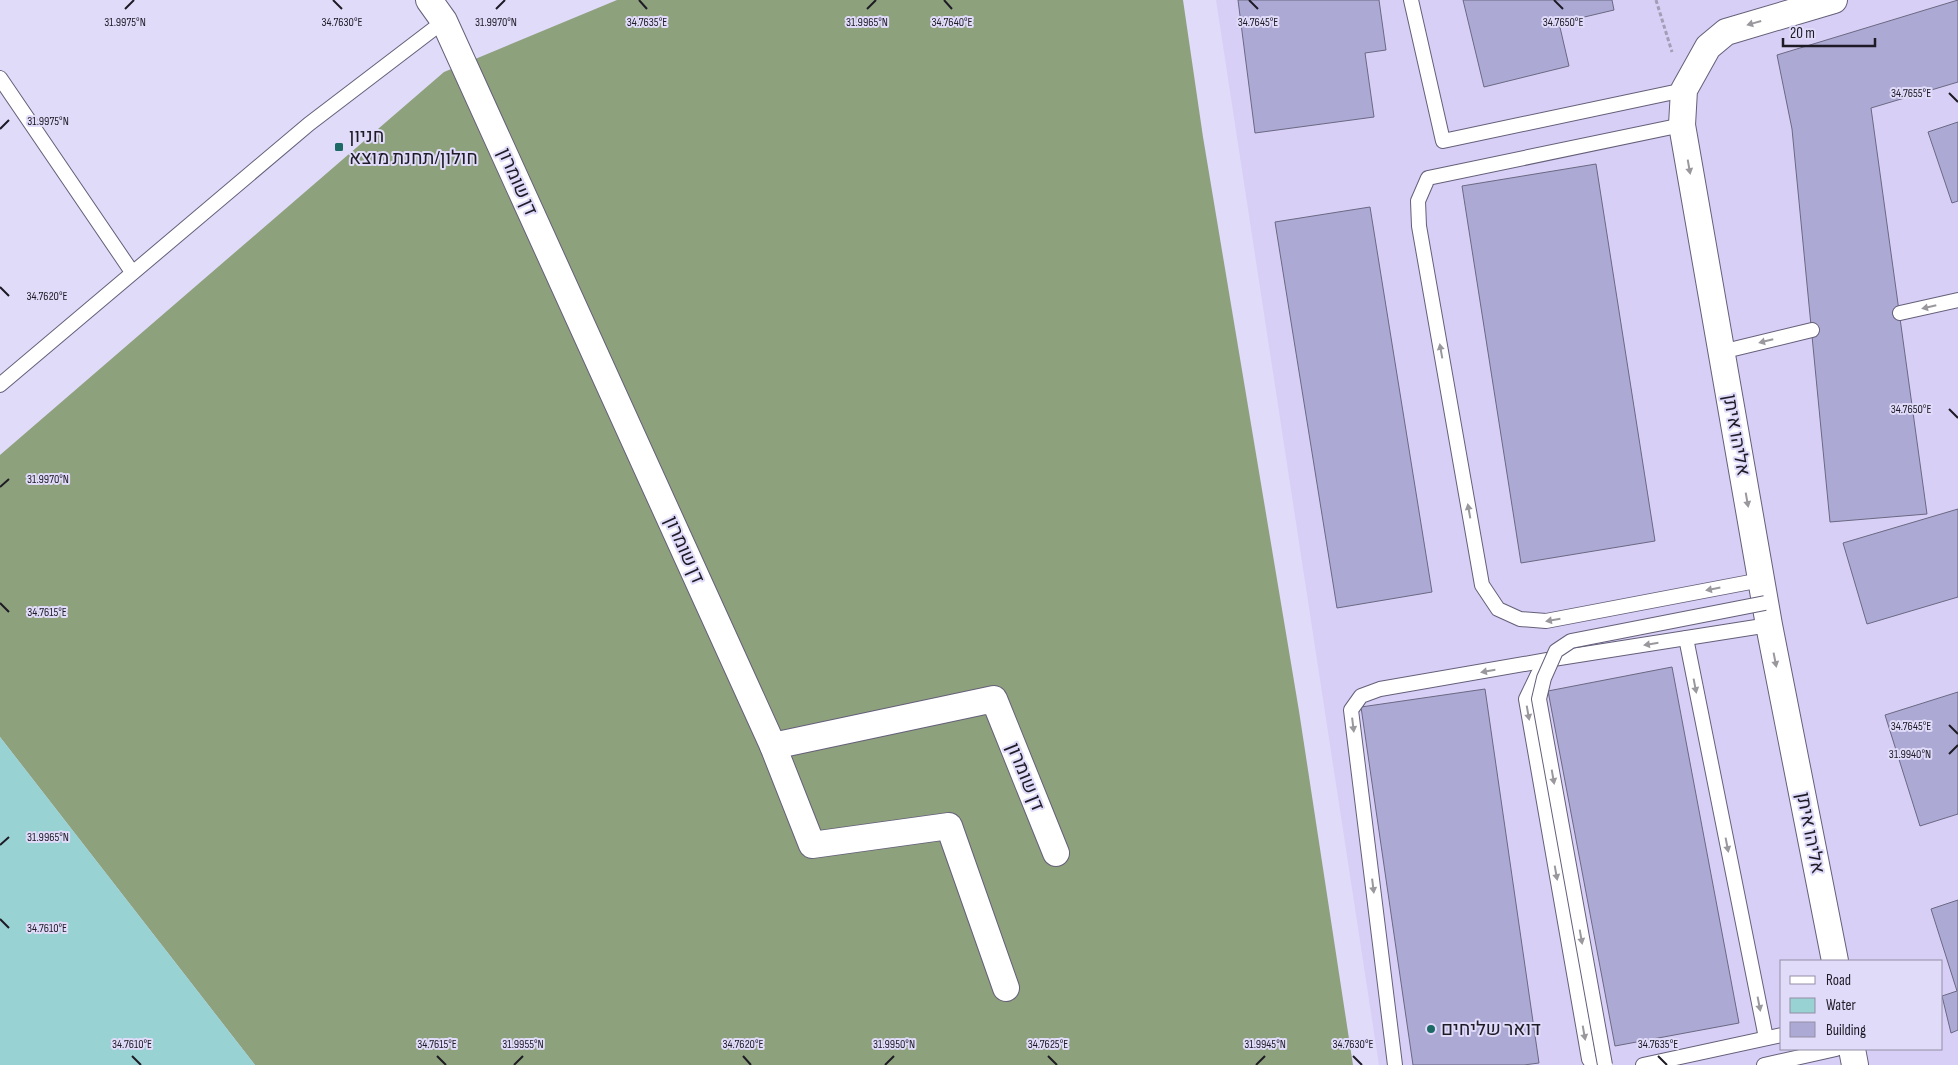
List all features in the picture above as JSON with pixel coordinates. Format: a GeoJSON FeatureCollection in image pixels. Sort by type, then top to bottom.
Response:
{"type":"FeatureCollection","features":[{"type":"Feature","properties":{"kind":"street","name":"דן שומרון"},"geometry":{"type":"LineString","coordinates":[[429,0],[444,21],[773,746],[994,699],[1056,854]]}},
{"type":"Feature","properties":{"kind":"street","name":"אליהו איתן"},"geometry":{"type":"LineString","coordinates":[[1834,0],[1726,32],[1708,47],[1684,90],[1682,125],[1765,603],[1835,960]]}},
{"type":"Feature","properties":{"kind":"street"},"geometry":{"type":"LineString","coordinates":[[773,746],[812,845],[949,826],[1006,988]]}},
{"type":"Feature","properties":{"kind":"street"},"geometry":{"type":"LineString","coordinates":[[1852,1050],[1855,1065]]}},
{"type":"Feature","properties":{"kind":"lane"},"geometry":{"type":"LineString","coordinates":[[1411,0],[1444,141],[1684,90]]}},
{"type":"Feature","properties":{"kind":"lane"},"geometry":{"type":"LineString","coordinates":[[0,385],[309,124],[444,21]]}},
{"type":"Feature","properties":{"kind":"lane"},"geometry":{"type":"LineString","coordinates":[[0,78],[132,272]]}},
{"type":"Feature","properties":{"kind":"lane"},"geometry":{"type":"LineString","coordinates":[[1682,125],[1428,178],[1418,201],[1421,236],[1482,585],[1498,609],[1520,619],[1546,621],[1765,603]]}},
{"type":"Feature","properties":{"kind":"lane"},"geometry":{"type":"LineString","coordinates":[[1900,313],[1958,300]]}},
{"type":"Feature","properties":{"kind":"lane"},"geometry":{"type":"LineString","coordinates":[[1721,352],[1812,330]]}},
{"type":"Feature","properties":{"kind":"lane"},"geometry":{"type":"LineString","coordinates":[[1395,1065],[1351,710],[1361,696],[1380,689],[1686,638],[1765,603]]}},
{"type":"Feature","properties":{"kind":"lane"},"geometry":{"type":"LineString","coordinates":[[1605,1065],[1539,699],[1544,678],[1556,651],[1571,641],[1765,603]]}},
{"type":"Feature","properties":{"kind":"lane"},"geometry":{"type":"LineString","coordinates":[[1686,638],[1766,1038]]}},
{"type":"Feature","properties":{"kind":"lane"},"geometry":{"type":"LineString","coordinates":[[1553,659],[1538,674],[1526,699],[1589,1059],[1593,1065]]}},
{"type":"Feature","properties":{"kind":"lane"},"geometry":{"type":"LineString","coordinates":[[1643,1065],[1780,1035]]}},
{"type":"Feature","properties":{"kind":"lane"},"geometry":{"type":"LineString","coordinates":[[1764,1065],[1832,1050]]}},
{"type":"Feature","properties":{"kind":"path"},"geometry":{"type":"LineString","coordinates":[[1656,0],[1684,90]]}},
{"type":"Feature","properties":{"kind":"shaded area"},"geometry":{"type":"Polygon","coordinates":[[[617,0],[1183,0],[1203,137],[1299,711],[1353,1065],[255,1065],[0,737],[0,455],[444,72],[617,0]]]}},
{"type":"Feature","properties":{"kind":"shaded area"},"geometry":{"type":"Polygon","coordinates":[[[1216,0],[1958,0],[1958,1065],[1379,1065],[1216,0]]]}},
{"type":"Feature","properties":{"kind":"water"},"geometry":{"type":"Polygon","coordinates":[[[0,737],[255,1065],[0,1065],[0,737]]]}},
{"type":"Feature","properties":{"kind":"building"},"geometry":{"type":"Polygon","coordinates":[[[1238,0],[1379,0],[1386,50],[1365,53],[1374,117],[1255,133],[1238,0]]]}},
{"type":"Feature","properties":{"kind":"building"},"geometry":{"type":"Polygon","coordinates":[[[1463,0],[1612,0],[1614,10],[1559,23],[1569,66],[1484,87],[1463,0]]]}},
{"type":"Feature","properties":{"kind":"building"},"geometry":{"type":"Polygon","coordinates":[[[1958,0],[1958,82],[1871,108],[1927,514],[1830,522],[1792,129],[1777,55],[1958,0]]]}},
{"type":"Feature","properties":{"kind":"building"},"geometry":{"type":"Polygon","coordinates":[[[1958,122],[1958,201],[1952,203],[1928,132],[1958,122]]]}},
{"type":"Feature","properties":{"kind":"building"},"geometry":{"type":"Polygon","coordinates":[[[1596,164],[1655,541],[1521,563],[1462,186],[1596,164]]]}},
{"type":"Feature","properties":{"kind":"building"},"geometry":{"type":"Polygon","coordinates":[[[1370,207],[1432,592],[1337,608],[1275,222],[1370,207]]]}},
{"type":"Feature","properties":{"kind":"building"},"geometry":{"type":"Polygon","coordinates":[[[1958,509],[1958,597],[1867,624],[1843,543],[1958,509]]]}},
{"type":"Feature","properties":{"kind":"building"},"geometry":{"type":"Polygon","coordinates":[[[1672,667],[1739,1023],[1615,1046],[1548,691],[1672,667]]]}},
{"type":"Feature","properties":{"kind":"building"},"geometry":{"type":"Polygon","coordinates":[[[1485,689],[1539,1063],[1524,1065],[1413,1065],[1361,707],[1485,689]]]}},
{"type":"Feature","properties":{"kind":"building"},"geometry":{"type":"Polygon","coordinates":[[[1958,692],[1958,814],[1920,826],[1885,715],[1958,692]]]}},
{"type":"Feature","properties":{"kind":"building"},"geometry":{"type":"Polygon","coordinates":[[[1958,900],[1958,1030],[1951,1033],[1943,996],[1957,991],[1931,909],[1958,900]]]}},
{"type":"Feature","properties":{"kind":"place","name":"חניון חולון/תחנת מוצא"},"geometry":{"type":"Point","coordinates":[339,147]}},
{"type":"Feature","properties":{"kind":"place","name":"דואר שליחים"},"geometry":{"type":"Point","coordinates":[1431,1029]}}]}
